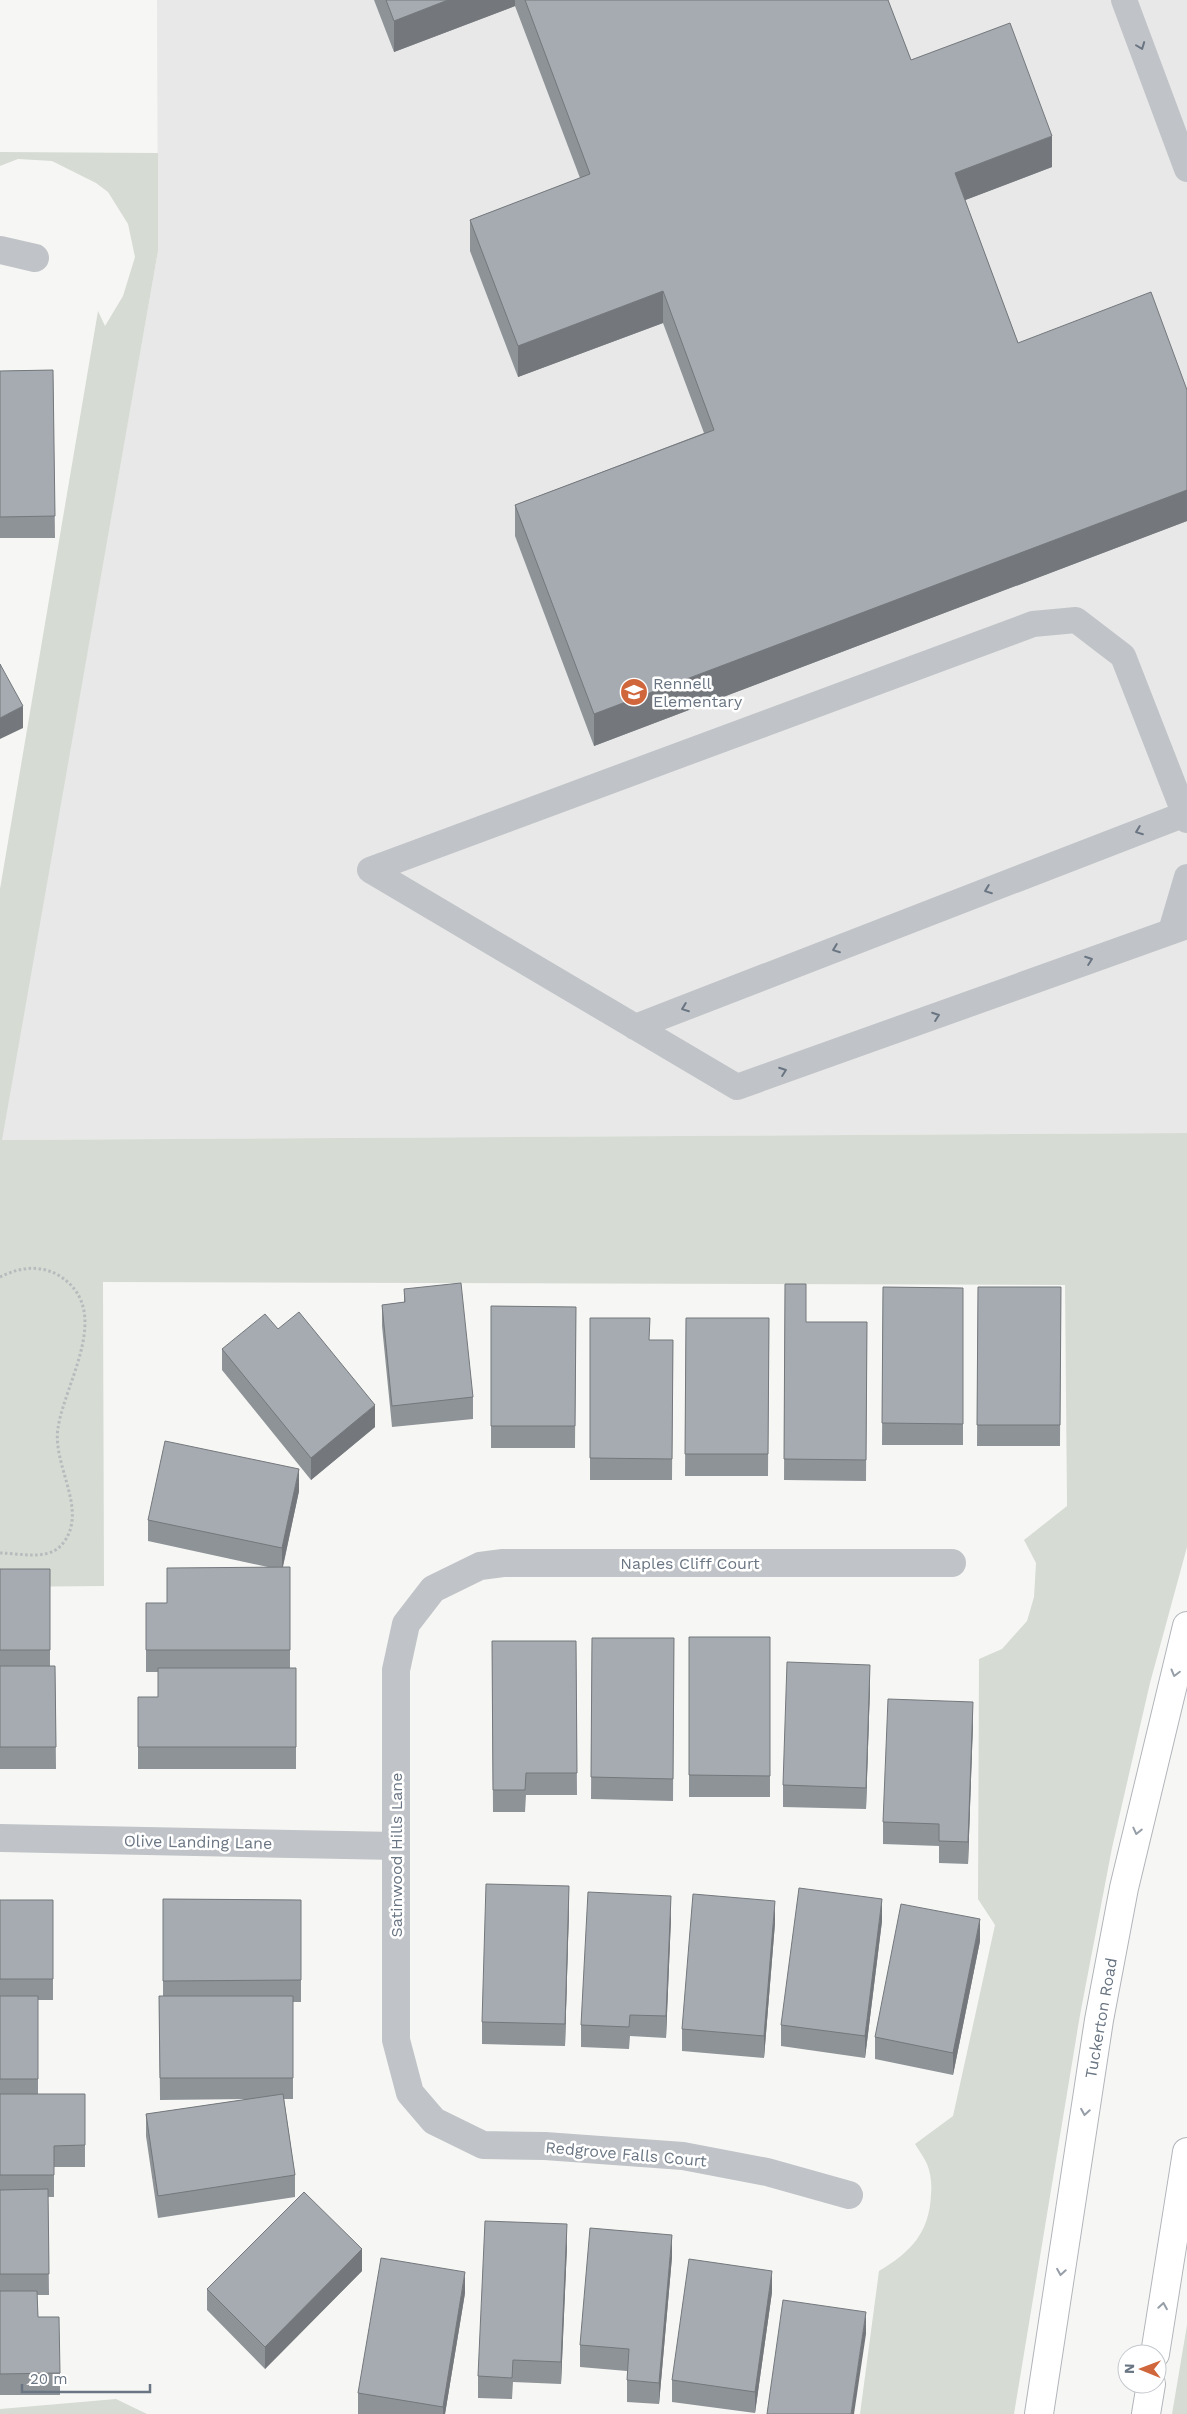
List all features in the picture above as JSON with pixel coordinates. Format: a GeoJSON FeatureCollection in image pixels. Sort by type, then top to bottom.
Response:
{"type":"FeatureCollection","features":[{"type":"Feature","properties":{"kind":"main road","name":"Tuckerton Road"},"geometry":{"type":"LineString","coordinates":[[1039,2414],[1099,2020],[1124,1888],[1187,1626]]}},
{"type":"Feature","properties":{"kind":"main road"},"geometry":{"type":"LineString","coordinates":[[1157,2344],[1187,2152]]}},
{"type":"Feature","properties":{"kind":"main road"},"geometry":{"type":"LineString","coordinates":[[1146,2414],[1149,2394]]}},
{"type":"Feature","properties":{"kind":"street"},"geometry":{"type":"LineString","coordinates":[[0,250],[35,258]]}},
{"type":"Feature","properties":{"kind":"street","name":"Naples Cliff Court"},"geometry":{"type":"LineString","coordinates":[[433,1589],[480,1566],[503,1563],[952,1563]]}},
{"type":"Feature","properties":{"kind":"street","name":"Satinwood Hills Lane"},"geometry":{"type":"LineString","coordinates":[[433,1589],[406,1624],[396,1670],[396,2040],[410,2093],[434,2121]]}},
{"type":"Feature","properties":{"kind":"street","name":"Olive Landing Lane"},"geometry":{"type":"LineString","coordinates":[[0,1838],[396,1846]]}},
{"type":"Feature","properties":{"kind":"street","name":"Redgrove Falls Court"},"geometry":{"type":"LineString","coordinates":[[434,2121],[483,2144],[545,2146],[683,2156],[766,2172],[849,2195]]}},
{"type":"Feature","properties":{"kind":"lane"},"geometry":{"type":"LineString","coordinates":[[1124,0],[1187,169]]}},
{"type":"Feature","properties":{"kind":"lane"},"geometry":{"type":"LineString","coordinates":[[635,1027],[1186,817],[1123,656],[1076,620],[1032,624],[370,870],[635,1027],[737,1087],[1179,928],[1187,876]]}},
{"type":"Feature","properties":{"kind":"path"},"geometry":{"type":"LineString","coordinates":[[0,1277],[12,1270],[26,1268],[54,1272],[67,1280],[77,1291],[83,1307],[84,1320],[78,1365],[58,1428],[60,1461],[73,1517],[71,1531],[64,1544],[47,1554],[0,1552]]}},
{"type":"Feature","properties":{"kind":"shaded area","name":"Rennell Elementary"},"geometry":{"type":"Polygon","coordinates":[[[157,0],[1187,0],[1187,1133],[1,1140],[158,251],[157,0]]]}},
{"type":"Feature","properties":{"kind":"shaded area"},"geometry":{"type":"Polygon","coordinates":[[[0,152],[158,153],[158,251],[2,1140],[1187,1133],[1187,1547],[1150,1683],[1112,1848],[1080,2015],[1014,2414],[860,2414],[879,2271],[909,2249],[922,2231],[927,2220],[931,2195],[930,2176],[926,2161],[915,2144],[953,2116],[995,1925],[978,1899],[979,1659],[1002,1649],[1027,1621],[1034,1597],[1036,1563],[1024,1540],[1067,1506],[1065,1285],[103,1282],[104,1586],[0,1587],[0,889],[98,311],[105,326],[123,296],[135,257],[128,224],[108,192],[96,183],[52,161],[18,159],[0,166],[0,152]]]}},
{"type":"Feature","properties":{"kind":"shaded area"},"geometry":{"type":"Polygon","coordinates":[[[1187,2325],[1187,2414],[1172,2414],[1187,2325]]]}},
{"type":"Feature","properties":{"kind":"shaded area"},"geometry":{"type":"Polygon","coordinates":[[[116,2399],[147,2414],[0,2414],[0,2409],[116,2399]]]}},
{"type":"Feature","properties":{"kind":"building"},"geometry":{"type":"Polygon","coordinates":[[[386,0],[448,0],[394,21],[386,0]]]}},
{"type":"Feature","properties":{"kind":"building"},"geometry":{"type":"Polygon","coordinates":[[[525,0],[888,0],[911,60],[1010,23],[1052,136],[955,173],[1018,343],[1151,292],[1187,390],[1187,490],[594,714],[515,505],[714,430],[663,291],[518,346],[470,220],[590,174],[525,0]]]}},
{"type":"Feature","properties":{"kind":"building"},"geometry":{"type":"Polygon","coordinates":[[[53,370],[55,516],[0,517],[0,371],[53,370]]]}},
{"type":"Feature","properties":{"kind":"building"},"geometry":{"type":"Polygon","coordinates":[[[0,664],[23,706],[0,718],[0,664]]]}},
{"type":"Feature","properties":{"kind":"building"},"geometry":{"type":"Polygon","coordinates":[[[461,1283],[473,1397],[392,1406],[382,1305],[405,1302],[404,1289],[461,1283]]]}},
{"type":"Feature","properties":{"kind":"building"},"geometry":{"type":"Polygon","coordinates":[[[785,1284],[806,1284],[806,1322],[867,1322],[866,1460],[784,1459],[785,1284]]]}},
{"type":"Feature","properties":{"kind":"building"},"geometry":{"type":"Polygon","coordinates":[[[883,1287],[963,1288],[963,1424],[882,1423],[883,1287]]]}},
{"type":"Feature","properties":{"kind":"building"},"geometry":{"type":"Polygon","coordinates":[[[978,1287],[1061,1287],[1060,1425],[977,1425],[978,1287]]]}},
{"type":"Feature","properties":{"kind":"building"},"geometry":{"type":"Polygon","coordinates":[[[491,1306],[576,1307],[575,1426],[491,1426],[491,1306]]]}},
{"type":"Feature","properties":{"kind":"building"},"geometry":{"type":"Polygon","coordinates":[[[299,1312],[375,1405],[311,1458],[222,1349],[265,1314],[278,1329],[299,1312]]]}},
{"type":"Feature","properties":{"kind":"building"},"geometry":{"type":"Polygon","coordinates":[[[590,1318],[650,1318],[649,1340],[673,1340],[672,1459],[590,1458],[590,1318]]]}},
{"type":"Feature","properties":{"kind":"building"},"geometry":{"type":"Polygon","coordinates":[[[686,1318],[769,1318],[768,1454],[685,1454],[686,1318]]]}},
{"type":"Feature","properties":{"kind":"building"},"geometry":{"type":"Polygon","coordinates":[[[165,1441],[299,1469],[282,1548],[148,1520],[165,1441]]]}},
{"type":"Feature","properties":{"kind":"building"},"geometry":{"type":"Polygon","coordinates":[[[290,1567],[290,1650],[146,1650],[146,1603],[167,1603],[167,1568],[290,1567]]]}},
{"type":"Feature","properties":{"kind":"building"},"geometry":{"type":"Polygon","coordinates":[[[0,1569],[50,1569],[50,1650],[0,1650],[0,1569]]]}},
{"type":"Feature","properties":{"kind":"building"},"geometry":{"type":"Polygon","coordinates":[[[689,1637],[770,1637],[770,1776],[689,1775],[689,1637]]]}},
{"type":"Feature","properties":{"kind":"building"},"geometry":{"type":"Polygon","coordinates":[[[592,1638],[674,1638],[673,1779],[591,1777],[592,1638]]]}},
{"type":"Feature","properties":{"kind":"building"},"geometry":{"type":"Polygon","coordinates":[[[492,1641],[576,1641],[577,1773],[526,1773],[525,1790],[493,1790],[492,1641]]]}},
{"type":"Feature","properties":{"kind":"building"},"geometry":{"type":"Polygon","coordinates":[[[787,1662],[870,1665],[866,1788],[783,1785],[787,1662]]]}},
{"type":"Feature","properties":{"kind":"building"},"geometry":{"type":"Polygon","coordinates":[[[0,1666],[55,1666],[56,1747],[0,1747],[0,1666]]]}},
{"type":"Feature","properties":{"kind":"building"},"geometry":{"type":"Polygon","coordinates":[[[158,1668],[296,1668],[296,1747],[138,1747],[138,1697],[158,1697],[158,1668]]]}},
{"type":"Feature","properties":{"kind":"building"},"geometry":{"type":"Polygon","coordinates":[[[888,1699],[973,1702],[968,1842],[939,1841],[939,1824],[883,1822],[888,1699]]]}},
{"type":"Feature","properties":{"kind":"building"},"geometry":{"type":"Polygon","coordinates":[[[486,1884],[569,1886],[565,2024],[482,2022],[486,1884]]]}},
{"type":"Feature","properties":{"kind":"building"},"geometry":{"type":"Polygon","coordinates":[[[799,1888],[882,1899],[865,2036],[781,2025],[799,1888]]]}},
{"type":"Feature","properties":{"kind":"building"},"geometry":{"type":"Polygon","coordinates":[[[588,1892],[671,1896],[666,2016],[630,2015],[629,2027],[581,2025],[588,1892]]]}},
{"type":"Feature","properties":{"kind":"building"},"geometry":{"type":"Polygon","coordinates":[[[693,1894],[775,1901],[764,2036],[682,2029],[693,1894]]]}},
{"type":"Feature","properties":{"kind":"building"},"geometry":{"type":"Polygon","coordinates":[[[163,1899],[301,1900],[301,1980],[163,1981],[163,1899]]]}},
{"type":"Feature","properties":{"kind":"building"},"geometry":{"type":"Polygon","coordinates":[[[0,1900],[53,1900],[53,1979],[0,1979],[0,1900]]]}},
{"type":"Feature","properties":{"kind":"building"},"geometry":{"type":"Polygon","coordinates":[[[901,1904],[980,1919],[953,2053],[875,2037],[901,1904]]]}},
{"type":"Feature","properties":{"kind":"building"},"geometry":{"type":"Polygon","coordinates":[[[0,1996],[38,1996],[38,2079],[0,2079],[0,1996]]]}},
{"type":"Feature","properties":{"kind":"building"},"geometry":{"type":"Polygon","coordinates":[[[159,1996],[293,1996],[293,2078],[160,2078],[159,1996]]]}},
{"type":"Feature","properties":{"kind":"building"},"geometry":{"type":"Polygon","coordinates":[[[0,2094],[85,2094],[85,2145],[54,2146],[54,2175],[0,2175],[0,2094]]]}},
{"type":"Feature","properties":{"kind":"building"},"geometry":{"type":"Polygon","coordinates":[[[283,2094],[295,2175],[158,2196],[146,2114],[283,2094]]]}},
{"type":"Feature","properties":{"kind":"building"},"geometry":{"type":"Polygon","coordinates":[[[48,2189],[49,2274],[0,2274],[0,2190],[48,2189]]]}},
{"type":"Feature","properties":{"kind":"building"},"geometry":{"type":"Polygon","coordinates":[[[304,2192],[362,2249],[265,2347],[207,2289],[304,2192]]]}},
{"type":"Feature","properties":{"kind":"building"},"geometry":{"type":"Polygon","coordinates":[[[485,2221],[567,2224],[561,2362],[513,2360],[512,2378],[478,2376],[485,2221]]]}},
{"type":"Feature","properties":{"kind":"building"},"geometry":{"type":"Polygon","coordinates":[[[590,2228],[672,2235],[659,2383],[627,2380],[629,2349],[580,2345],[590,2228]]]}},
{"type":"Feature","properties":{"kind":"building"},"geometry":{"type":"Polygon","coordinates":[[[381,2258],[465,2272],[443,2407],[358,2393],[381,2258]]]}},
{"type":"Feature","properties":{"kind":"building"},"geometry":{"type":"Polygon","coordinates":[[[689,2259],[772,2271],[755,2392],[672,2380],[689,2259]]]}},
{"type":"Feature","properties":{"kind":"building"},"geometry":{"type":"Polygon","coordinates":[[[0,2291],[37,2291],[38,2317],[59,2317],[60,2373],[0,2374],[0,2291]]]}},
{"type":"Feature","properties":{"kind":"building"},"geometry":{"type":"Polygon","coordinates":[[[783,2300],[866,2312],[851,2414],[767,2414],[783,2300]]]}},
{"type":"Feature","properties":{"kind":"place","name":"Rennell Elementary"},"geometry":{"type":"Point","coordinates":[634,692]}}]}
